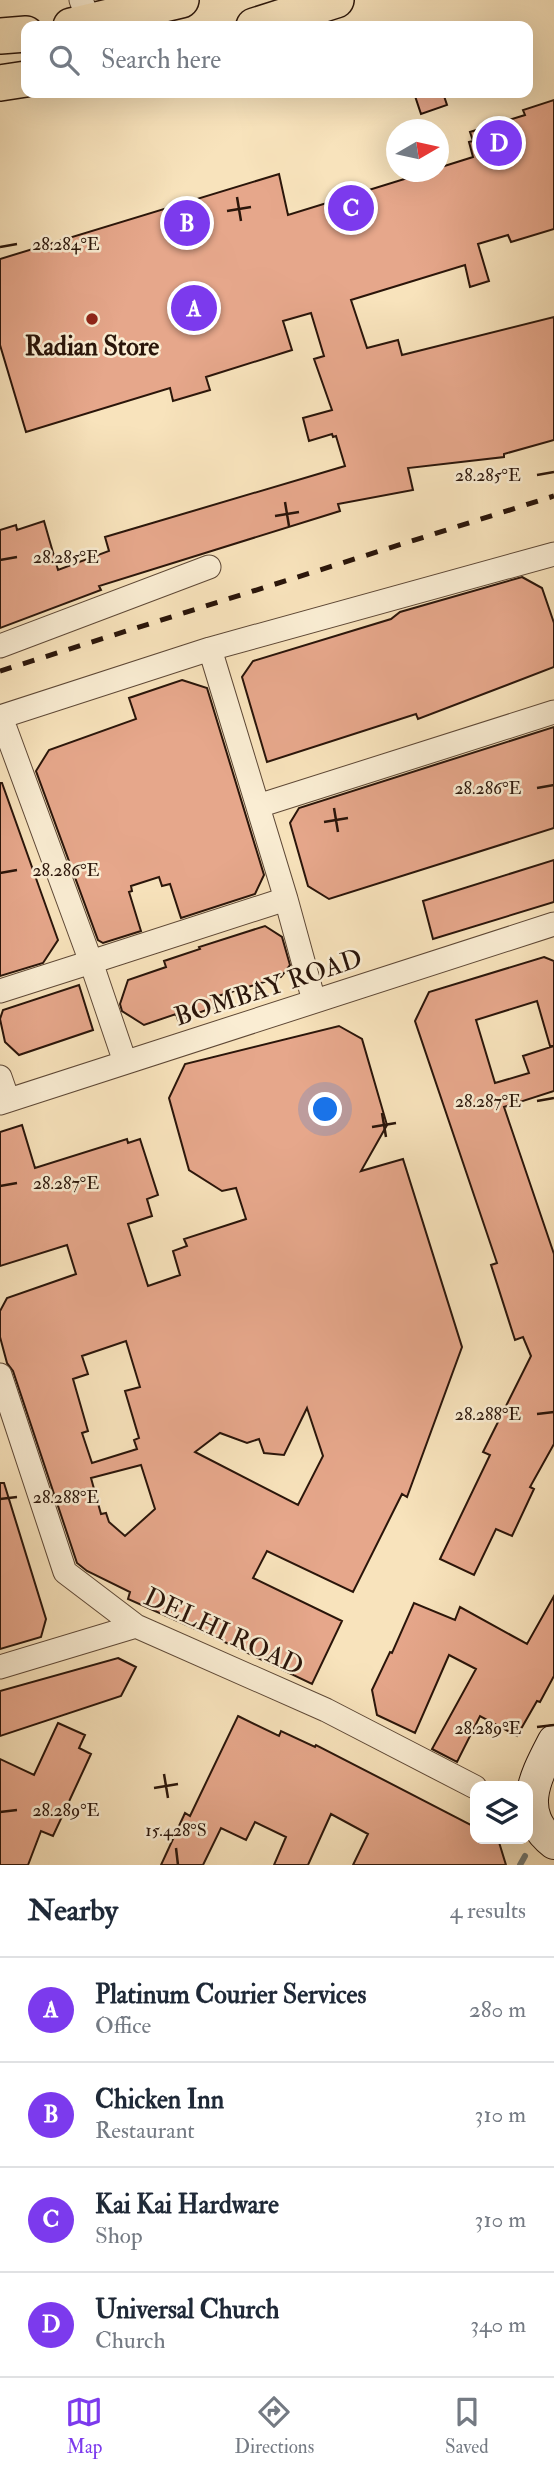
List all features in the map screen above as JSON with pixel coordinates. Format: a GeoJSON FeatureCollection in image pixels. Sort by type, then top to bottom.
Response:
{"type":"FeatureCollection","features":[{"type":"Feature","properties":{"kind":"main road"},"geometry":{"type":"LineString","coordinates":[[81,16],[181,0]]}},
{"type":"Feature","properties":{"kind":"main road"},"geometry":{"type":"LineString","coordinates":[[270,21],[336,0]]}},
{"type":"Feature","properties":{"kind":"main road"},"geometry":{"type":"LineString","coordinates":[[0,36],[21,34]]}},
{"type":"Feature","properties":{"kind":"main road"},"geometry":{"type":"LineString","coordinates":[[0,83],[21,80]]}},
{"type":"Feature","properties":{"kind":"main road"},"geometry":{"type":"LineString","coordinates":[[542,1865],[537,1813],[554,1741]]}},
{"type":"Feature","properties":{"kind":"street"},"geometry":{"type":"LineString","coordinates":[[125,1062],[91,961],[1,717],[210,649],[554,555]]}},
{"type":"Feature","properties":{"kind":"street"},"geometry":{"type":"LineString","coordinates":[[0,646],[209,567]]}},
{"type":"Feature","properties":{"kind":"street"},"geometry":{"type":"LineString","coordinates":[[210,649],[314,1001]]}},
{"type":"Feature","properties":{"kind":"street"},"geometry":{"type":"LineString","coordinates":[[258,806],[554,712]]}},
{"type":"Feature","properties":{"kind":"street"},"geometry":{"type":"LineString","coordinates":[[0,991],[286,899]]}},
{"type":"Feature","properties":{"kind":"street","name":"BOMBAY ROAD"},"geometry":{"type":"LineString","coordinates":[[4,1101],[554,924]]}},
{"type":"Feature","properties":{"kind":"street"},"geometry":{"type":"LineString","coordinates":[[0,1077],[4,1101]]}},
{"type":"Feature","properties":{"kind":"street","name":"DELHI ROAD"},"geometry":{"type":"LineString","coordinates":[[0,1375],[7,1421],[65,1572],[136,1626],[326,1710],[470,1784]]}},
{"type":"Feature","properties":{"kind":"street"},"geometry":{"type":"LineString","coordinates":[[0,1667],[136,1626]]}},
{"type":"Feature","properties":{"kind":"building"},"geometry":{"type":"Polygon","coordinates":[[[416,98],[445,98],[447,105],[421,114],[416,98]]]}},
{"type":"Feature","properties":{"kind":"building"},"geometry":{"type":"Polygon","coordinates":[[[554,100],[554,229],[511,242],[508,235],[478,244],[489,281],[470,287],[465,265],[351,300],[367,348],[398,340],[402,355],[554,317],[554,440],[504,454],[504,457],[408,468],[413,490],[338,504],[340,511],[99,586],[101,590],[0,628],[0,530],[16,525],[17,530],[44,521],[58,570],[109,551],[105,537],[345,466],[336,436],[333,437],[332,434],[309,441],[303,418],[332,410],[314,359],[324,356],[311,313],[283,321],[292,350],[206,377],[210,390],[173,401],[170,388],[26,432],[0,345],[0,259],[279,174],[288,215],[395,182],[449,182],[449,165],[473,157],[469,142],[473,141],[470,132],[525,115],[523,110],[554,100]]]}},
{"type":"Feature","properties":{"kind":"building"},"geometry":{"type":"Polygon","coordinates":[[[522,577],[542,588],[554,623],[554,667],[418,719],[416,714],[267,762],[242,677],[253,661],[391,619],[400,612],[522,577]]]}},
{"type":"Feature","properties":{"kind":"building"},"geometry":{"type":"Polygon","coordinates":[[[182,680],[207,688],[264,875],[255,894],[181,918],[170,884],[162,886],[159,877],[131,886],[132,891],[129,892],[141,931],[103,943],[98,940],[36,771],[49,750],[136,719],[129,698],[182,680]]]}},
{"type":"Feature","properties":{"kind":"building"},"geometry":{"type":"Polygon","coordinates":[[[554,727],[554,828],[329,899],[308,886],[290,823],[299,808],[554,727]]]}},
{"type":"Feature","properties":{"kind":"building"},"geometry":{"type":"Polygon","coordinates":[[[0,783],[58,940],[43,963],[0,976],[0,783]]]}},
{"type":"Feature","properties":{"kind":"building"},"geometry":{"type":"Polygon","coordinates":[[[554,860],[554,902],[433,939],[423,901],[554,860]]]}},
{"type":"Feature","properties":{"kind":"building"},"geometry":{"type":"Polygon","coordinates":[[[265,926],[282,937],[290,965],[281,977],[215,997],[218,1006],[178,1020],[176,1014],[144,1025],[122,1011],[120,1004],[128,980],[166,967],[164,961],[200,949],[199,947],[265,926]]]}},
{"type":"Feature","properties":{"kind":"building"},"geometry":{"type":"Polygon","coordinates":[[[544,957],[554,961],[554,1046],[554,1091],[504,1107],[554,1254],[554,1444],[530,1487],[534,1489],[512,1536],[496,1529],[474,1575],[440,1559],[490,1455],[483,1452],[531,1356],[523,1337],[515,1340],[491,1265],[497,1263],[415,1021],[429,992],[544,957]],[[537,1001],[476,1020],[495,1083],[529,1073],[523,1056],[554,1046],[550,1046],[537,1001]]]}},
{"type":"Feature","properties":{"kind":"building"},"geometry":{"type":"Polygon","coordinates":[[[79,985],[93,1030],[19,1055],[5,1042],[0,1019],[3,1010],[79,985]]]}},
{"type":"Feature","properties":{"kind":"building"},"geometry":{"type":"Polygon","coordinates":[[[339,1026],[362,1039],[387,1125],[361,1171],[403,1159],[462,1347],[407,1497],[402,1494],[353,1592],[267,1551],[253,1578],[342,1621],[312,1684],[128,1599],[130,1592],[87,1571],[77,1563],[0,1337],[0,1311],[7,1298],[76,1274],[67,1245],[0,1266],[0,1132],[22,1125],[35,1168],[127,1139],[128,1143],[140,1139],[158,1195],[147,1199],[152,1216],[128,1224],[148,1286],[180,1275],[173,1251],[187,1246],[184,1239],[246,1219],[236,1188],[222,1191],[189,1170],[169,1098],[185,1064],[339,1026]],[[126,1341],[82,1356],[88,1374],[73,1379],[88,1431],[82,1433],[92,1463],[137,1449],[134,1440],[139,1438],[125,1391],[140,1387],[126,1341]],[[307,1408],[284,1455],[264,1453],[259,1439],[247,1443],[220,1433],[195,1452],[298,1505],[323,1456],[307,1408]],[[141,1465],[91,1478],[101,1514],[106,1513],[109,1522],[125,1536],[155,1509],[141,1465]]]}},
{"type":"Feature","properties":{"kind":"building"},"geometry":{"type":"Polygon","coordinates":[[[0,1483],[4,1483],[46,1619],[41,1637],[0,1649],[0,1483]]]}},
{"type":"Feature","properties":{"kind":"building"},"geometry":{"type":"Polygon","coordinates":[[[554,1596],[554,1676],[517,1736],[480,1716],[457,1762],[432,1749],[476,1669],[449,1655],[415,1733],[377,1715],[372,1690],[414,1603],[455,1620],[460,1607],[527,1644],[554,1596]]]}},
{"type":"Feature","properties":{"kind":"building"},"geometry":{"type":"Polygon","coordinates":[[[118,1658],[136,1667],[121,1696],[0,1736],[0,1691],[118,1658]]]}},
{"type":"Feature","properties":{"kind":"building"},"geometry":{"type":"Polygon","coordinates":[[[238,1716],[279,1736],[281,1731],[315,1747],[316,1745],[470,1824],[470,1844],[500,1844],[506,1865],[353,1865],[368,1834],[331,1814],[308,1865],[274,1865],[286,1837],[255,1822],[246,1840],[221,1828],[203,1865],[161,1865],[185,1813],[190,1816],[238,1716]]]}},
{"type":"Feature","properties":{"kind":"building"},"geometry":{"type":"Polygon","coordinates":[[[58,1723],[85,1735],[79,1748],[91,1754],[53,1836],[41,1831],[28,1865],[0,1865],[0,1759],[34,1775],[58,1723]]]}},
{"type":"Feature","properties":{"kind":"waterway"},"geometry":{"type":"LineString","coordinates":[[520,1865],[525,1856]]}},
{"type":"Feature","properties":{"kind":"railway"},"geometry":{"type":"LineString","coordinates":[[0,671],[554,496]]}},
{"type":"Feature","properties":{"kind":"place","name":"Universal Church"},"geometry":{"type":"Point","coordinates":[499,143]}},
{"type":"Feature","properties":{"kind":"place","name":"Kai Kai Hardware"},"geometry":{"type":"Point","coordinates":[351,208]}},
{"type":"Feature","properties":{"kind":"place","name":"Chicken Inn"},"geometry":{"type":"Point","coordinates":[187,223]}},
{"type":"Feature","properties":{"kind":"place","name":"Platinum Courier Services"},"geometry":{"type":"Point","coordinates":[194,308]}},
{"type":"Feature","properties":{"kind":"place","name":"Radian Store"},"geometry":{"type":"Point","coordinates":[92,319]}}]}
